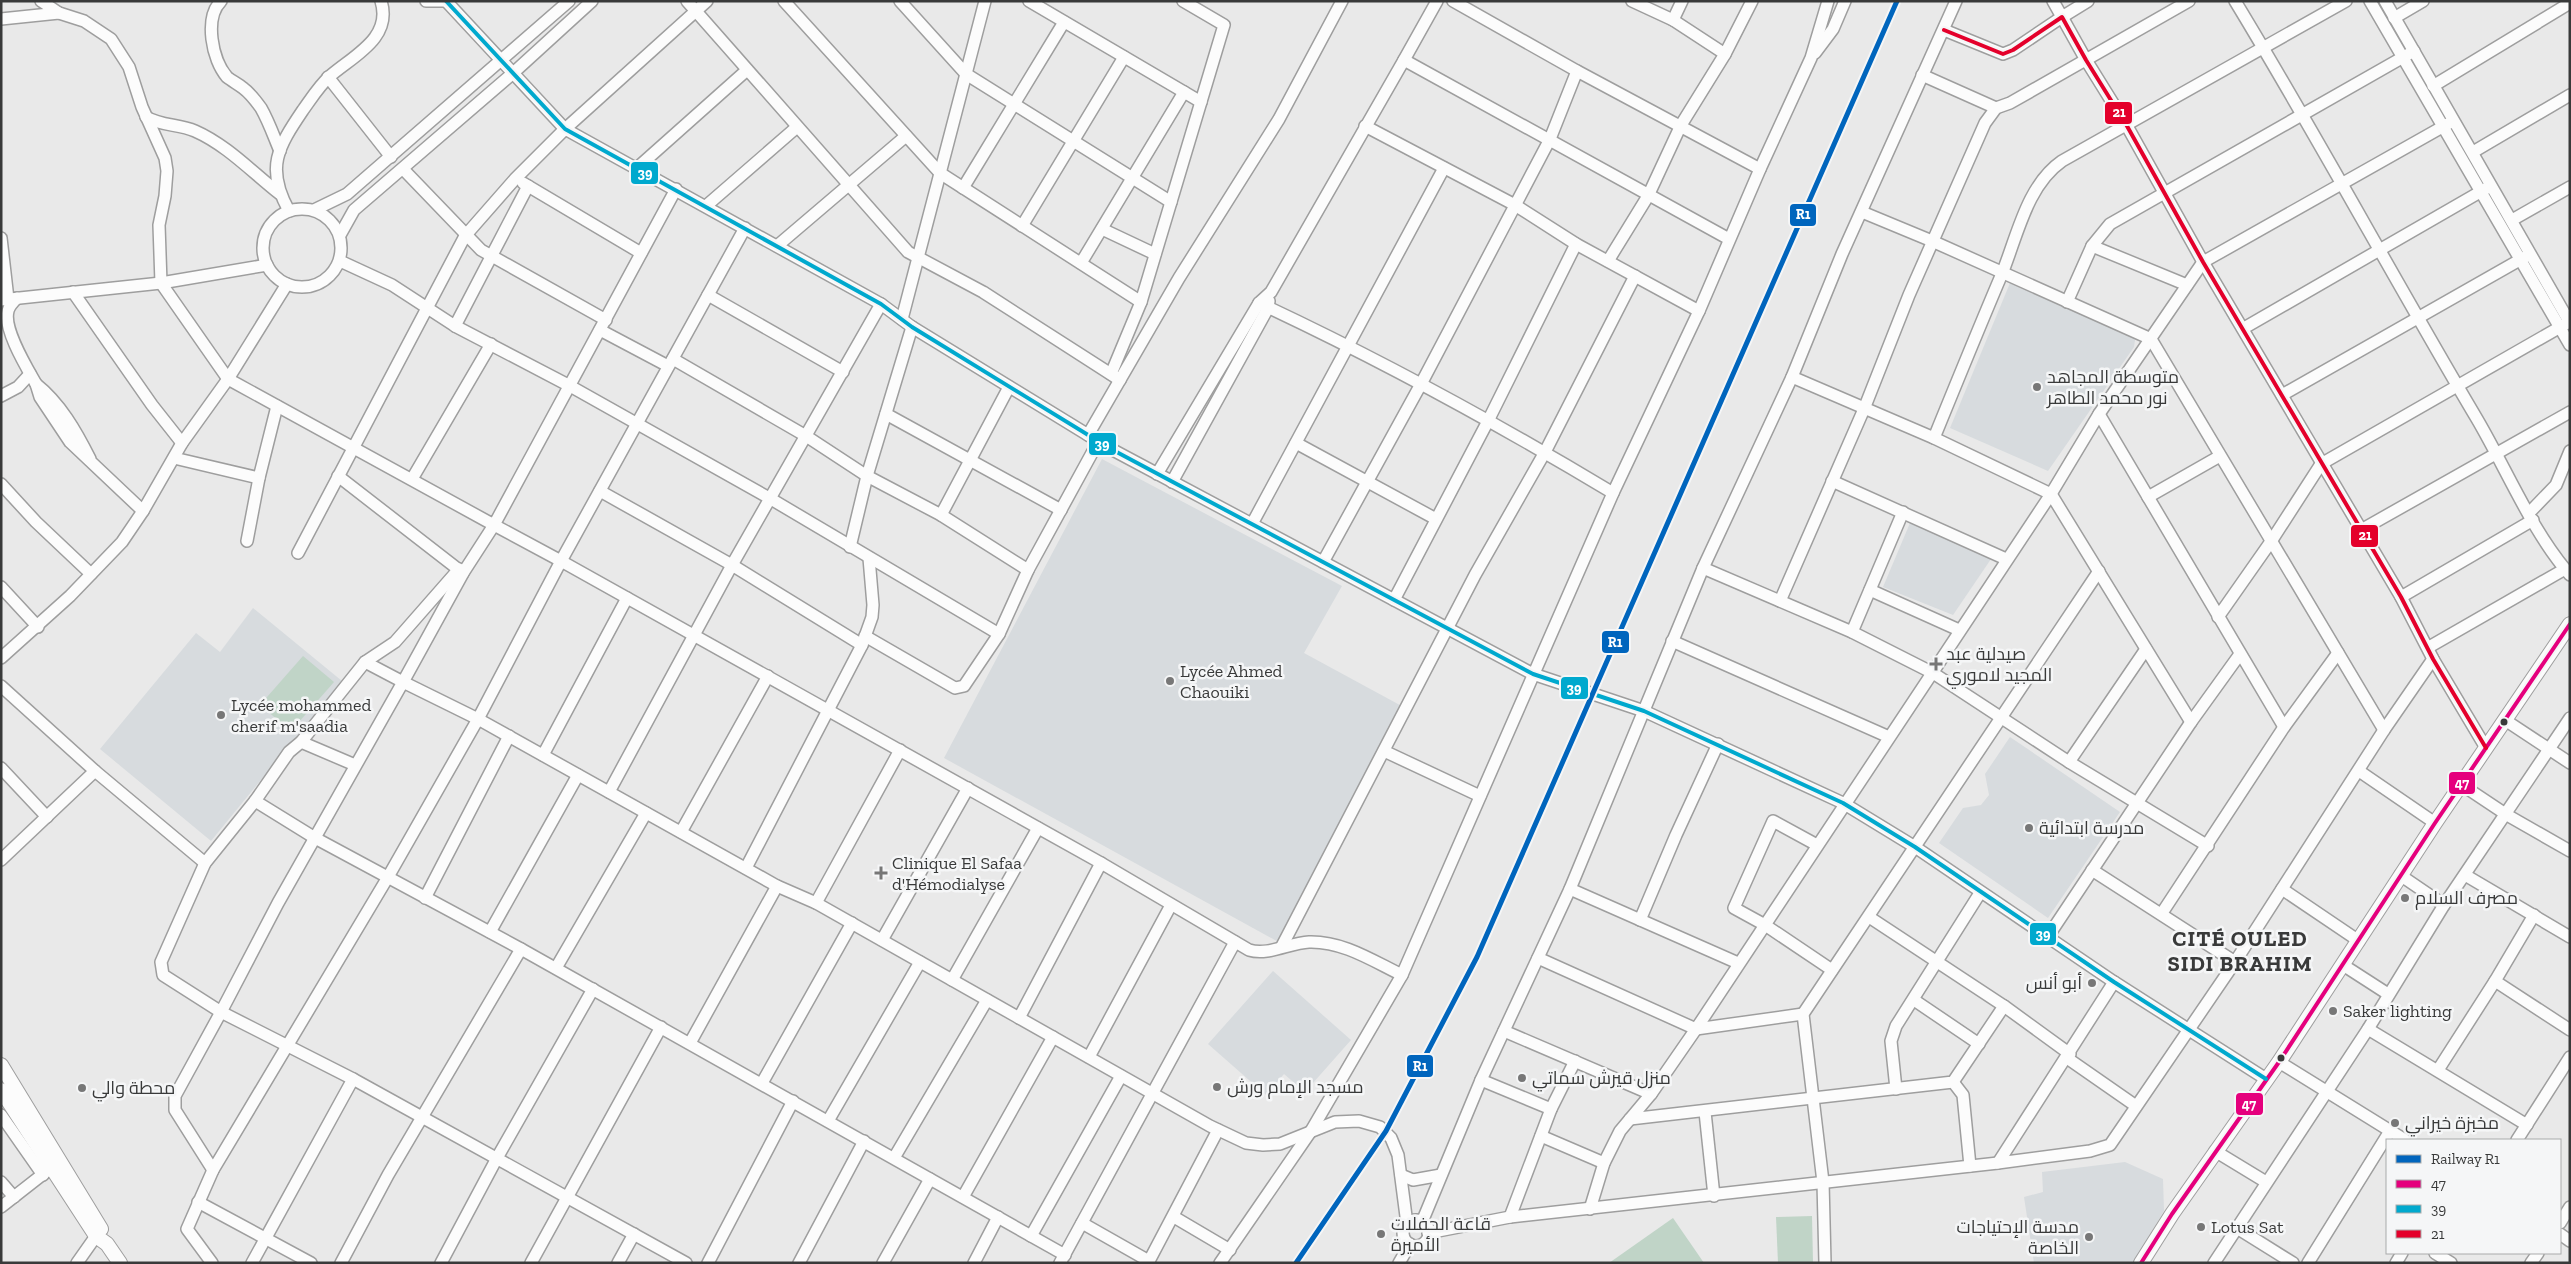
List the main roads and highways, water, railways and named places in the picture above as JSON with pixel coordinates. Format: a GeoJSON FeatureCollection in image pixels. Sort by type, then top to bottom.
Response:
{"type":"FeatureCollection","features":[{"type":"Feature","properties":{"kind":"main road"},"geometry":{"type":"LineString","coordinates":[[2141,1263],[2215,1151],[2279,1062],[2400,875],[2570,624]]}},
{"type":"Feature","properties":{"kind":"main road"},"geometry":{"type":"LineString","coordinates":[[1,1065],[87,1204],[101,1240]]}},
{"type":"Feature","properties":{"kind":"main road"},"geometry":{"type":"LineString","coordinates":[[1,1090],[47,1171],[120,1263]]}},
{"type":"Feature","properties":{"kind":"rail line","name":"R1"},"geometry":{"type":"LineString","coordinates":[[1296,1263],[1386,1131],[1477,957],[1897,1]]}},
{"type":"Feature","properties":{"kind":"place","name":"متوسطة المجاهد نور محمد الطاهر"},"geometry":{"type":"Point","coordinates":[2037,387]}},
{"type":"Feature","properties":{"kind":"place","name":"صيدلية عبد المجيد لاموري"},"geometry":{"type":"Point","coordinates":[1936,664]}},
{"type":"Feature","properties":{"kind":"place","name":"Lycée Ahmed Chaouiki"},"geometry":{"type":"Point","coordinates":[1170,681]}},
{"type":"Feature","properties":{"kind":"place","name":"Lycée mohammed cherif m'saadia"},"geometry":{"type":"Point","coordinates":[221,715]}},
{"type":"Feature","properties":{"kind":"place","name":"مدرسة ابتدائية"},"geometry":{"type":"Point","coordinates":[2029,828]}},
{"type":"Feature","properties":{"kind":"place","name":"Clinique El Safaa d'Hémodialyse"},"geometry":{"type":"Point","coordinates":[881,873]}},
{"type":"Feature","properties":{"kind":"place","name":"مصرف السلام"},"geometry":{"type":"Point","coordinates":[2405,898]}},
{"type":"Feature","properties":{"kind":"place","name":"أبو أنس"},"geometry":{"type":"Point","coordinates":[2092,983]}},
{"type":"Feature","properties":{"kind":"place","name":"Saker lighting"},"geometry":{"type":"Point","coordinates":[2333,1011]}},
{"type":"Feature","properties":{"kind":"place","name":"منزل قيرش سماتي"},"geometry":{"type":"Point","coordinates":[1522,1078]}},
{"type":"Feature","properties":{"kind":"place","name":"مسجد الإمام ورش"},"geometry":{"type":"Point","coordinates":[1217,1087]}},
{"type":"Feature","properties":{"kind":"place","name":"محطة والي"},"geometry":{"type":"Point","coordinates":[82,1088]}},
{"type":"Feature","properties":{"kind":"place","name":"مخبزة خيراني"},"geometry":{"type":"Point","coordinates":[2395,1123]}},
{"type":"Feature","properties":{"kind":"place","name":"Lotus Sat"},"geometry":{"type":"Point","coordinates":[2201,1227]}},
{"type":"Feature","properties":{"kind":"place","name":"قاعة الحفلات الأميرة"},"geometry":{"type":"Point","coordinates":[1381,1234]}},
{"type":"Feature","properties":{"kind":"place","name":"مدسة الإحتياجات الخاصة"},"geometry":{"type":"Point","coordinates":[2089,1237]}},
{"type":"Feature","properties":{"kind":"district","name":"CITÉ OULED SIDI BRAHIM"},"geometry":{"type":"Point","coordinates":[2240,950]}}]}
